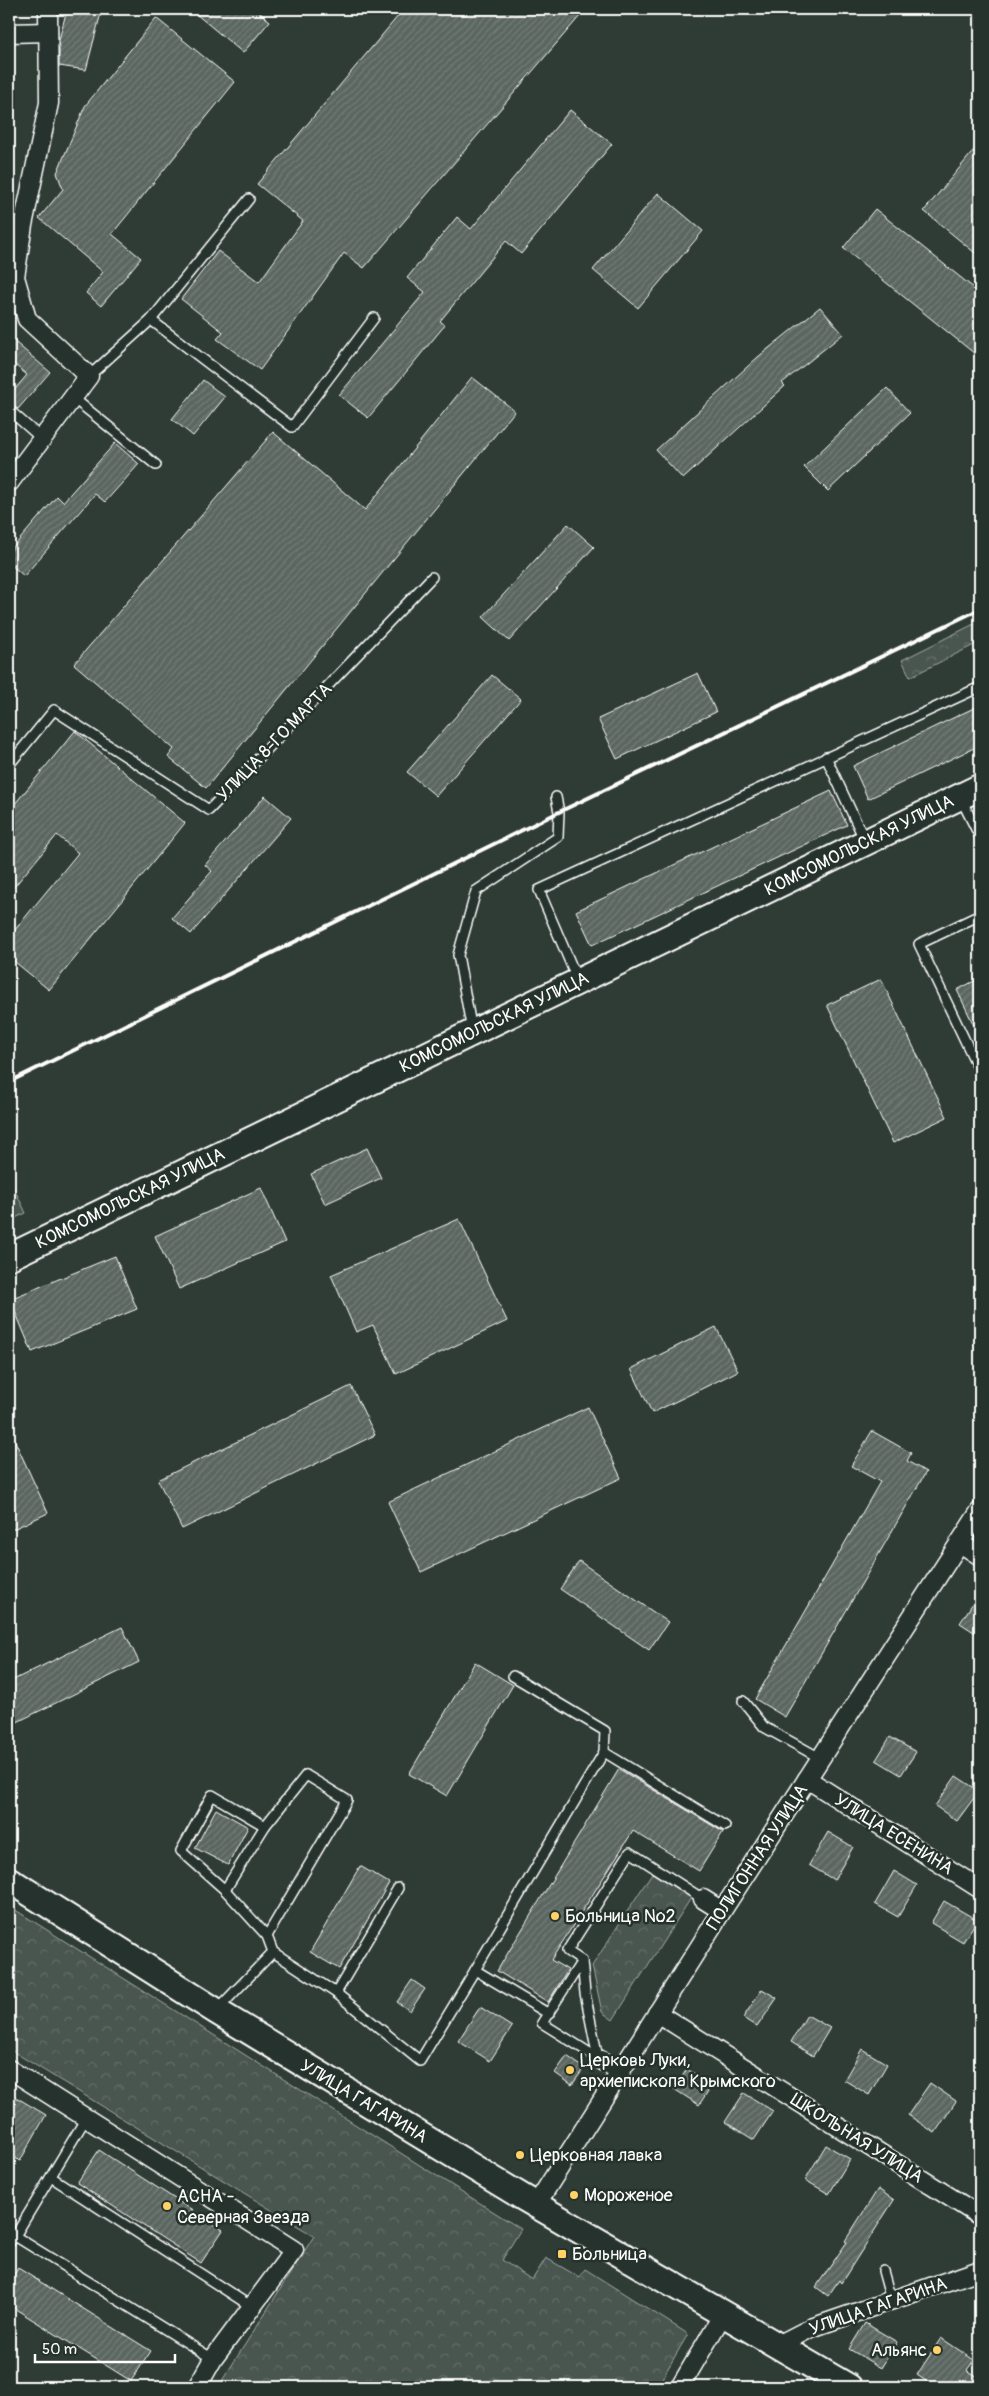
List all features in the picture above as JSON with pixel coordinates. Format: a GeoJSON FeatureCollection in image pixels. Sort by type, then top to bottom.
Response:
{"type":"FeatureCollection","features":[{"type":"Feature","properties":{"kind":"street"},"geometry":{"type":"LineString","coordinates":[[9,483],[72,396],[89,376],[27,319],[12,282],[49,103],[48,9]]}},
{"type":"Feature","properties":{"kind":"street"},"geometry":{"type":"LineString","coordinates":[[9,33],[48,32]]}},
{"type":"Feature","properties":{"kind":"street","name":"КОМСОМОЛЬСКАЯ УЛИЦА"},"geometry":{"type":"LineString","coordinates":[[9,1257],[970,792]]}},
{"type":"Feature","properties":{"kind":"street","name":"ПОЛИГОННАЯ УЛИЦА"},"geometry":{"type":"LineString","coordinates":[[536,2205],[722,1911],[980,1511]]}},
{"type":"Feature","properties":{"kind":"street"},"geometry":{"type":"LineString","coordinates":[[960,1543],[980,1556]]}},
{"type":"Feature","properties":{"kind":"street","name":"УЛИЦА ЕСЕНИНА"},"geometry":{"type":"LineString","coordinates":[[807,1779],[980,1889]]}},
{"type":"Feature","properties":{"kind":"street","name":"УЛИЦА ГАГАРИНА"},"geometry":{"type":"LineString","coordinates":[[9,1880],[216,2011],[536,2205],[849,2387]]}},
{"type":"Feature","properties":{"kind":"street"},"geometry":{"type":"LineString","coordinates":[[703,1899],[722,1911]]}},
{"type":"Feature","properties":{"kind":"street","name":"ШКОЛЬНАЯ УЛИЦА"},"geometry":{"type":"LineString","coordinates":[[657,2013],[980,2216]]}},
{"type":"Feature","properties":{"kind":"street"},"geometry":{"type":"LineString","coordinates":[[599,2059],[621,2071]]}},
{"type":"Feature","properties":{"kind":"street"},"geometry":{"type":"LineString","coordinates":[[9,2069],[294,2250],[213,2359],[197,2387]]}},
{"type":"Feature","properties":{"kind":"street","name":"УЛИЦА ГАГАРИНА"},"geometry":{"type":"LineString","coordinates":[[778,2345],[811,2328],[980,2270]]}},
{"type":"Feature","properties":{"kind":"street"},"geometry":{"type":"LineString","coordinates":[[680,2387],[723,2314]]}},
{"type":"Feature","properties":{"kind":"lane"},"geometry":{"type":"LineString","coordinates":[[89,376],[151,320],[249,199]]}},
{"type":"Feature","properties":{"kind":"lane"},"geometry":{"type":"LineString","coordinates":[[151,320],[292,427],[374,318]]}},
{"type":"Feature","properties":{"kind":"lane"},"geometry":{"type":"LineString","coordinates":[[72,396],[156,465]]}},
{"type":"Feature","properties":{"kind":"lane"},"geometry":{"type":"LineString","coordinates":[[9,410],[41,438]]}},
{"type":"Feature","properties":{"kind":"lane","name":"УЛИЦА 8-ГО МАРТА"},"geometry":{"type":"LineString","coordinates":[[9,764],[54,710],[209,810],[432,577]]}},
{"type":"Feature","properties":{"kind":"lane"},"geometry":{"type":"LineString","coordinates":[[578,981],[539,890],[980,687]]}},
{"type":"Feature","properties":{"kind":"lane"},"geometry":{"type":"LineString","coordinates":[[826,757],[866,842]]}},
{"type":"Feature","properties":{"kind":"lane"},"geometry":{"type":"LineString","coordinates":[[970,792],[980,837]]}},
{"type":"Feature","properties":{"kind":"lane"},"geometry":{"type":"LineString","coordinates":[[472,1032],[458,955],[476,892],[558,837],[559,812],[556,797]]}},
{"type":"Feature","properties":{"kind":"lane"},"geometry":{"type":"LineString","coordinates":[[980,916],[920,944],[980,1072]]}},
{"type":"Feature","properties":{"kind":"lane"},"geometry":{"type":"LineString","coordinates":[[265,1826],[212,1795],[181,1851],[225,1890],[267,1936],[273,1952],[336,1993],[420,2061],[604,1752],[605,1731],[513,1676]]}},
{"type":"Feature","properties":{"kind":"lane"},"geometry":{"type":"LineString","coordinates":[[743,1701],[764,1727],[820,1758]]}},
{"type":"Feature","properties":{"kind":"lane"},"geometry":{"type":"LineString","coordinates":[[604,1752],[725,1826]]}},
{"type":"Feature","properties":{"kind":"lane"},"geometry":{"type":"LineString","coordinates":[[225,1890],[265,1826],[306,1775],[347,1800],[267,1936]]}},
{"type":"Feature","properties":{"kind":"lane"},"geometry":{"type":"LineString","coordinates":[[582,1961],[567,1951],[630,1852],[703,1899]]}},
{"type":"Feature","properties":{"kind":"lane"},"geometry":{"type":"LineString","coordinates":[[336,1993],[398,1888]]}},
{"type":"Feature","properties":{"kind":"lane"},"geometry":{"type":"LineString","coordinates":[[216,2011],[273,1952]]}},
{"type":"Feature","properties":{"kind":"lane"},"geometry":{"type":"LineString","coordinates":[[582,1961],[542,2023],[599,2059]]}},
{"type":"Feature","properties":{"kind":"lane"},"geometry":{"type":"LineString","coordinates":[[582,1961],[585,1993],[599,2059]]}},
{"type":"Feature","properties":{"kind":"lane"},"geometry":{"type":"LineString","coordinates":[[474,1970],[548,2014]]}},
{"type":"Feature","properties":{"kind":"lane"},"geometry":{"type":"LineString","coordinates":[[86,2118],[12,2240],[213,2359]]}},
{"type":"Feature","properties":{"kind":"lane"},"geometry":{"type":"LineString","coordinates":[[51,2177],[252,2307]]}},
{"type":"Feature","properties":{"kind":"lane"},"geometry":{"type":"LineString","coordinates":[[883,2271],[892,2300]]}},
{"type":"Feature","properties":{"kind":"green space"},"geometry":{"type":"Polygon","coordinates":[[[980,621],[980,642],[910,677],[902,660],[980,621]]]}},
{"type":"Feature","properties":{"kind":"green space"},"geometry":{"type":"Polygon","coordinates":[[[9,1178],[26,1213],[9,1221],[9,1178]]]}},
{"type":"Feature","properties":{"kind":"green space"},"geometry":{"type":"Polygon","coordinates":[[[652,1873],[691,1898],[613,2020],[602,2012],[592,1966],[652,1873]]]}},
{"type":"Feature","properties":{"kind":"green space"},"geometry":{"type":"Polygon","coordinates":[[[9,1906],[521,2229],[502,2260],[532,2280],[546,2258],[579,2277],[585,2269],[688,2334],[657,2387],[218,2387],[314,2236],[9,2049],[9,1906]]]}},
{"type":"Feature","properties":{"kind":"building"},"geometry":{"type":"Polygon","coordinates":[[[67,9],[102,9],[86,70],[59,66],[59,40],[67,9]]]}},
{"type":"Feature","properties":{"kind":"building"},"geometry":{"type":"Polygon","coordinates":[[[190,9],[255,9],[270,21],[243,53],[190,9]]]}},
{"type":"Feature","properties":{"kind":"building"},"geometry":{"type":"Polygon","coordinates":[[[404,9],[586,9],[364,268],[344,253],[260,370],[217,339],[223,332],[181,299],[218,251],[259,282],[303,221],[257,184],[404,9]]]}},
{"type":"Feature","properties":{"kind":"building"},"geometry":{"type":"Polygon","coordinates":[[[156,18],[235,82],[112,234],[141,258],[101,306],[86,293],[103,272],[39,218],[63,189],[57,173],[85,106],[156,18]]]}},
{"type":"Feature","properties":{"kind":"building"},"geometry":{"type":"Polygon","coordinates":[[[570,110],[612,144],[521,254],[506,241],[440,321],[445,325],[368,418],[339,395],[425,292],[407,278],[457,217],[471,229],[570,110]]]}},
{"type":"Feature","properties":{"kind":"building"},"geometry":{"type":"Polygon","coordinates":[[[980,143],[980,257],[924,211],[980,143]]]}},
{"type":"Feature","properties":{"kind":"building"},"geometry":{"type":"Polygon","coordinates":[[[658,193],[703,231],[638,308],[593,270],[658,193]]]}},
{"type":"Feature","properties":{"kind":"building"},"geometry":{"type":"Polygon","coordinates":[[[875,209],[980,293],[980,358],[843,248],[875,209]]]}},
{"type":"Feature","properties":{"kind":"building"},"geometry":{"type":"Polygon","coordinates":[[[820,307],[843,334],[782,383],[785,386],[683,479],[656,450],[758,357],[820,307]]]}},
{"type":"Feature","properties":{"kind":"building"},"geometry":{"type":"Polygon","coordinates":[[[9,337],[50,372],[18,409],[9,404],[9,396],[27,375],[9,360],[9,337]]]}},
{"type":"Feature","properties":{"kind":"building"},"geometry":{"type":"Polygon","coordinates":[[[472,377],[515,411],[206,788],[168,757],[174,749],[74,664],[273,432],[365,510],[472,377]]]}},
{"type":"Feature","properties":{"kind":"building"},"geometry":{"type":"Polygon","coordinates":[[[203,380],[225,397],[193,436],[172,419],[203,380]]]}},
{"type":"Feature","properties":{"kind":"building"},"geometry":{"type":"Polygon","coordinates":[[[887,388],[910,413],[828,491],[804,467],[887,388]]]}},
{"type":"Feature","properties":{"kind":"building"},"geometry":{"type":"Polygon","coordinates":[[[115,443],[139,464],[105,502],[95,494],[24,576],[9,563],[9,552],[57,496],[63,502],[115,443]]]}},
{"type":"Feature","properties":{"kind":"building"},"geometry":{"type":"Polygon","coordinates":[[[568,524],[594,547],[509,641],[483,617],[568,524]]]}},
{"type":"Feature","properties":{"kind":"building"},"geometry":{"type":"Polygon","coordinates":[[[698,673],[716,712],[617,759],[598,719],[698,673]]]}},
{"type":"Feature","properties":{"kind":"building"},"geometry":{"type":"Polygon","coordinates":[[[492,675],[521,699],[436,796],[407,772],[492,675]]]}},
{"type":"Feature","properties":{"kind":"building"},"geometry":{"type":"Polygon","coordinates":[[[980,705],[980,745],[868,799],[853,766],[980,705]]]}},
{"type":"Feature","properties":{"kind":"building"},"geometry":{"type":"Polygon","coordinates":[[[75,731],[185,823],[49,990],[9,957],[9,937],[78,853],[57,835],[9,893],[9,811],[75,731]]]}},
{"type":"Feature","properties":{"kind":"building"},"geometry":{"type":"Polygon","coordinates":[[[831,791],[847,825],[592,945],[576,911],[831,791]]]}},
{"type":"Feature","properties":{"kind":"building"},"geometry":{"type":"Polygon","coordinates":[[[265,796],[291,818],[191,934],[172,918],[212,871],[205,865],[265,796]]]}},
{"type":"Feature","properties":{"kind":"building"},"geometry":{"type":"Polygon","coordinates":[[[980,978],[980,1038],[957,990],[980,978]]]}},
{"type":"Feature","properties":{"kind":"building"},"geometry":{"type":"Polygon","coordinates":[[[881,979],[947,1117],[893,1143],[827,1005],[881,979]]]}},
{"type":"Feature","properties":{"kind":"building"},"geometry":{"type":"Polygon","coordinates":[[[367,1148],[381,1178],[325,1204],[311,1174],[367,1148]]]}},
{"type":"Feature","properties":{"kind":"building"},"geometry":{"type":"Polygon","coordinates":[[[261,1188],[285,1242],[179,1289],[155,1236],[261,1188]]]}},
{"type":"Feature","properties":{"kind":"building"},"geometry":{"type":"Polygon","coordinates":[[[459,1219],[507,1321],[396,1374],[373,1325],[356,1332],[331,1275],[459,1219]]]}},
{"type":"Feature","properties":{"kind":"building"},"geometry":{"type":"Polygon","coordinates":[[[115,1256],[137,1309],[32,1352],[10,1299],[115,1256]]]}},
{"type":"Feature","properties":{"kind":"building"},"geometry":{"type":"Polygon","coordinates":[[[716,1327],[738,1371],[652,1413],[631,1369],[716,1327]]]}},
{"type":"Feature","properties":{"kind":"building"},"geometry":{"type":"Polygon","coordinates":[[[351,1386],[375,1435],[182,1529],[158,1480],[351,1386]]]}},
{"type":"Feature","properties":{"kind":"building"},"geometry":{"type":"Polygon","coordinates":[[[588,1407],[621,1478],[421,1572],[388,1502],[588,1407]]]}},
{"type":"Feature","properties":{"kind":"building"},"geometry":{"type":"Polygon","coordinates":[[[9,1428],[48,1513],[9,1531],[9,1428]]]}},
{"type":"Feature","properties":{"kind":"building"},"geometry":{"type":"Polygon","coordinates":[[[872,1431],[911,1453],[907,1461],[926,1472],[785,1717],[755,1699],[880,1482],[851,1466],[872,1431]]]}},
{"type":"Feature","properties":{"kind":"building"},"geometry":{"type":"Polygon","coordinates":[[[579,1561],[668,1622],[649,1650],[560,1589],[579,1561]]]}},
{"type":"Feature","properties":{"kind":"building"},"geometry":{"type":"Polygon","coordinates":[[[980,1592],[980,1636],[960,1623],[980,1592]]]}},
{"type":"Feature","properties":{"kind":"building"},"geometry":{"type":"Polygon","coordinates":[[[122,1627],[139,1662],[9,1726],[9,1682],[122,1627]]]}},
{"type":"Feature","properties":{"kind":"building"},"geometry":{"type":"Polygon","coordinates":[[[475,1662],[513,1685],[447,1796],[409,1774],[475,1662]]]}},
{"type":"Feature","properties":{"kind":"building"},"geometry":{"type":"Polygon","coordinates":[[[890,1737],[916,1752],[901,1775],[876,1760],[890,1737]]]}},
{"type":"Feature","properties":{"kind":"building","name":"Больница №2"},"geometry":{"type":"Polygon","coordinates":[[[619,1769],[723,1832],[699,1871],[633,1831],[551,1960],[568,1970],[548,2002],[497,1971],[619,1769]]]}},
{"type":"Feature","properties":{"kind":"building"},"geometry":{"type":"Polygon","coordinates":[[[956,1776],[979,1791],[957,1821],[935,1806],[956,1776]]]}},
{"type":"Feature","properties":{"kind":"building"},"geometry":{"type":"Polygon","coordinates":[[[216,1809],[248,1827],[228,1865],[195,1848],[216,1809]]]}},
{"type":"Feature","properties":{"kind":"building"},"geometry":{"type":"Polygon","coordinates":[[[828,1832],[853,1847],[834,1880],[809,1865],[828,1832]]]}},
{"type":"Feature","properties":{"kind":"building"},"geometry":{"type":"Polygon","coordinates":[[[360,1866],[389,1883],[339,1969],[310,1952],[360,1866]]]}},
{"type":"Feature","properties":{"kind":"building"},"geometry":{"type":"Polygon","coordinates":[[[894,1871],[917,1885],[898,1917],[875,1904],[894,1871]]]}},
{"type":"Feature","properties":{"kind":"building"},"geometry":{"type":"Polygon","coordinates":[[[944,1901],[977,1920],[963,1942],[931,1923],[944,1901]]]}},
{"type":"Feature","properties":{"kind":"building"},"geometry":{"type":"Polygon","coordinates":[[[412,1980],[425,1989],[410,2011],[397,2002],[412,1980]]]}},
{"type":"Feature","properties":{"kind":"building"},"geometry":{"type":"Polygon","coordinates":[[[762,1989],[777,1998],[757,2027],[743,2018],[762,1989]]]}},
{"type":"Feature","properties":{"kind":"building"},"geometry":{"type":"Polygon","coordinates":[[[480,2007],[512,2027],[490,2061],[458,2041],[480,2007]]]}},
{"type":"Feature","properties":{"kind":"building"},"geometry":{"type":"Polygon","coordinates":[[[807,2015],[830,2028],[813,2056],[791,2042],[807,2015]]]}},
{"type":"Feature","properties":{"kind":"building"},"geometry":{"type":"Polygon","coordinates":[[[862,2049],[887,2064],[869,2095],[844,2080],[862,2049]]]}},
{"type":"Feature","properties":{"kind":"building","name":"Церковь Луки, архиепископа Крымского"},"geometry":{"type":"Polygon","coordinates":[[[567,2056],[584,2068],[572,2085],[555,2073],[567,2056]]]}},
{"type":"Feature","properties":{"kind":"building"},"geometry":{"type":"Polygon","coordinates":[[[687,2069],[712,2085],[699,2105],[674,2089],[687,2069]]]}},
{"type":"Feature","properties":{"kind":"building"},"geometry":{"type":"Polygon","coordinates":[[[930,2083],[956,2101],[935,2133],[908,2115],[930,2083]]]}},
{"type":"Feature","properties":{"kind":"building"},"geometry":{"type":"Polygon","coordinates":[[[9,2093],[46,2115],[20,2161],[9,2154],[9,2093]]]}},
{"type":"Feature","properties":{"kind":"building"},"geometry":{"type":"Polygon","coordinates":[[[744,2093],[773,2111],[754,2140],[725,2122],[744,2093]]]}},
{"type":"Feature","properties":{"kind":"building"},"geometry":{"type":"Polygon","coordinates":[[[826,2145],[850,2159],[829,2194],[805,2180],[826,2145]]]}},
{"type":"Feature","properties":{"kind":"building"},"geometry":{"type":"Polygon","coordinates":[[[99,2150],[223,2230],[201,2263],[77,2183],[99,2150]]]}},
{"type":"Feature","properties":{"kind":"building"},"geometry":{"type":"Polygon","coordinates":[[[878,2189],[894,2200],[841,2283],[839,2280],[828,2296],[816,2287],[847,2242],[845,2241],[878,2189]]]}},
{"type":"Feature","properties":{"kind":"building"},"geometry":{"type":"Polygon","coordinates":[[[18,2268],[151,2351],[131,2381],[9,2305],[9,2283],[18,2268]]]}},
{"type":"Feature","properties":{"kind":"building"},"geometry":{"type":"Polygon","coordinates":[[[865,2323],[897,2342],[881,2368],[849,2349],[865,2323]]]}},
{"type":"Feature","properties":{"kind":"building"},"geometry":{"type":"Polygon","coordinates":[[[941,2338],[974,2360],[967,2370],[980,2378],[980,2387],[935,2387],[917,2375],[941,2338]]]}},
{"type":"Feature","properties":{"kind":"railway"},"geometry":{"type":"LineString","coordinates":[[9,1082],[559,812],[980,609]]}},
{"type":"Feature","properties":{"kind":"place","name":"Больница №2"},"geometry":{"type":"Point","coordinates":[555,1916]}},
{"type":"Feature","properties":{"kind":"place","name":"Церковь Луки, архиепископа Крымского"},"geometry":{"type":"Point","coordinates":[570,2070]}},
{"type":"Feature","properties":{"kind":"place","name":"Церковная лавка"},"geometry":{"type":"Point","coordinates":[520,2155]}},
{"type":"Feature","properties":{"kind":"place","name":"Мороженое"},"geometry":{"type":"Point","coordinates":[574,2195]}},
{"type":"Feature","properties":{"kind":"place","name":"АСНА - Северная Звезда"},"geometry":{"type":"Point","coordinates":[167,2206]}},
{"type":"Feature","properties":{"kind":"place","name":"Больница"},"geometry":{"type":"Point","coordinates":[562,2254]}},
{"type":"Feature","properties":{"kind":"place","name":"Альянс"},"geometry":{"type":"Point","coordinates":[937,2350]}}]}
